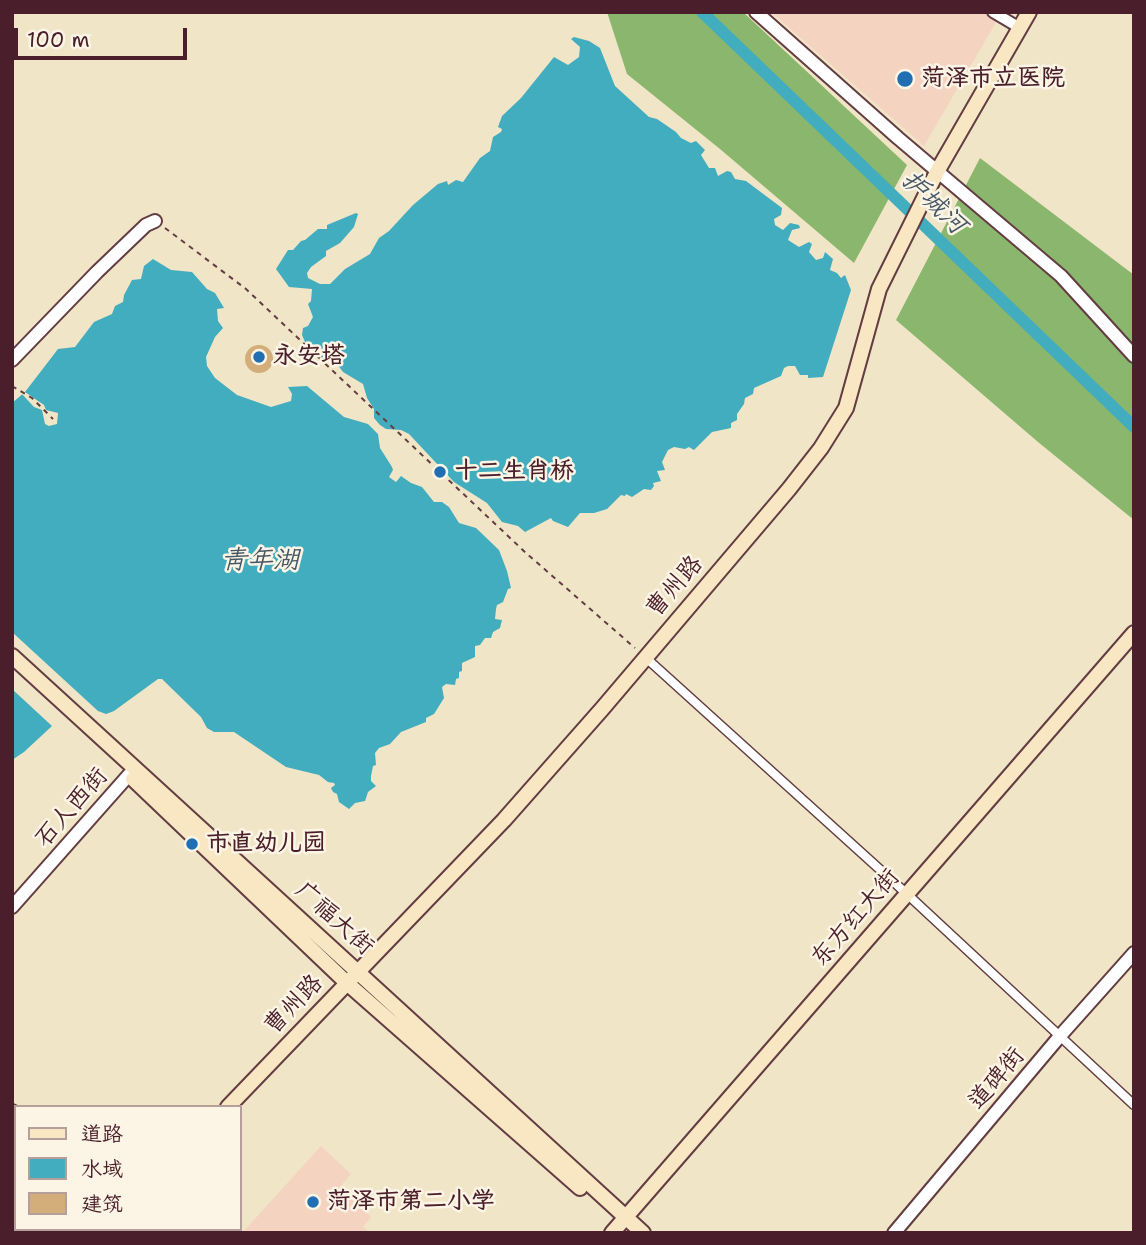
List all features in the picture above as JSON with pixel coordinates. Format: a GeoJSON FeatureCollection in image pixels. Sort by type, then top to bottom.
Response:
{"type":"FeatureCollection","features":[{"type":"Feature","properties":{"kind":"main road","name":"曹州路"},"geometry":{"type":"LineString","coordinates":[[230,1105],[504,820],[789,489],[821,448],[846,408],[879,289],[935,175],[1029,12]]}},
{"type":"Feature","properties":{"kind":"main road","name":"东方红大街"},"geometry":{"type":"LineString","coordinates":[[612,1233],[907,894],[1131,643]]}},
{"type":"Feature","properties":{"kind":"main road","name":"广福大街"},"geometry":{"type":"LineString","coordinates":[[12,656],[347,983],[603,1209],[625,1217]]}},
{"type":"Feature","properties":{"kind":"main road","name":"广福大街"},"geometry":{"type":"LineString","coordinates":[[12,668],[358,972],[643,1233]]}},
{"type":"Feature","properties":{"kind":"street"},"geometry":{"type":"LineString","coordinates":[[756,12],[935,175],[1061,276],[1134,356]]}},
{"type":"Feature","properties":{"kind":"street"},"geometry":{"type":"LineString","coordinates":[[993,12],[1020,28]]}},
{"type":"Feature","properties":{"kind":"street"},"geometry":{"type":"LineString","coordinates":[[12,360],[97,272],[146,225],[155,221]]}},
{"type":"Feature","properties":{"kind":"street"},"geometry":{"type":"LineString","coordinates":[[645,657],[907,894],[1134,1105]]}},
{"type":"Feature","properties":{"kind":"street","name":"石人西街"},"geometry":{"type":"LineString","coordinates":[[12,907],[131,771]]}},
{"type":"Feature","properties":{"kind":"street","name":"道碑街"},"geometry":{"type":"LineString","coordinates":[[894,1233],[1060,1036],[1134,953]]}},
{"type":"Feature","properties":{"kind":"path"},"geometry":{"type":"LineString","coordinates":[[155,221],[246,289],[526,553],[645,657]]}},
{"type":"Feature","properties":{"kind":"path"},"geometry":{"type":"LineString","coordinates":[[12,386],[32,398],[53,419]]}},
{"type":"Feature","properties":{"kind":"shaded area","name":"菏泽市立医院"},"geometry":{"type":"Polygon","coordinates":[[[771,12],[1002,12],[924,146],[771,12]]]}},
{"type":"Feature","properties":{"kind":"shaded area","name":"菏泽市第二小学"},"geometry":{"type":"Polygon","coordinates":[[[321,1146],[351,1174],[339,1188],[371,1217],[363,1227],[370,1233],[242,1233],[321,1146]]]}},
{"type":"Feature","properties":{"kind":"green space"},"geometry":{"type":"Polygon","coordinates":[[[607,12],[743,12],[907,165],[854,263],[627,74],[607,12]]]}},
{"type":"Feature","properties":{"kind":"green space"},"geometry":{"type":"Polygon","coordinates":[[[980,158],[1134,275],[1134,520],[896,320],[980,158]]]}},
{"type":"Feature","properties":{"kind":"water"},"geometry":{"type":"Polygon","coordinates":[[[574,37],[589,41],[600,48],[615,86],[649,117],[657,119],[681,138],[691,143],[696,141],[705,150],[701,155],[709,168],[715,168],[718,176],[727,171],[731,172],[735,179],[746,181],[782,208],[781,215],[774,219],[775,225],[783,230],[790,223],[799,225],[800,228],[792,230],[788,240],[799,247],[809,242],[812,244],[809,252],[816,260],[823,258],[825,252],[833,259],[830,270],[841,278],[845,275],[851,290],[823,377],[808,378],[808,375],[800,375],[795,366],[784,368],[781,376],[754,388],[753,394],[745,398],[737,420],[731,423],[731,428],[712,432],[694,450],[689,447],[674,447],[668,450],[662,462],[665,470],[657,471],[661,481],[653,483],[651,490],[644,489],[632,497],[621,495],[607,509],[580,513],[568,527],[551,518],[525,532],[518,526],[502,522],[487,503],[454,482],[409,434],[380,425],[374,418],[374,409],[363,384],[343,372],[334,360],[322,358],[305,342],[303,328],[308,326],[313,317],[308,304],[311,301],[312,289],[289,287],[276,269],[288,250],[293,250],[318,229],[327,229],[327,225],[356,213],[358,214],[354,227],[340,243],[326,251],[326,256],[307,273],[308,278],[320,284],[330,284],[345,269],[370,254],[379,238],[438,184],[447,181],[448,185],[456,180],[463,182],[480,158],[490,151],[493,137],[501,132],[502,129],[498,127],[502,116],[521,98],[554,57],[568,65],[579,57],[580,47],[571,39],[574,37]]]}},
{"type":"Feature","properties":{"kind":"water","name":"青年湖"},"geometry":{"type":"Polygon","coordinates":[[[153,259],[171,270],[192,272],[207,289],[215,293],[224,308],[217,309],[218,321],[223,328],[215,337],[206,357],[207,366],[215,378],[237,395],[271,407],[291,401],[292,394],[288,387],[307,386],[344,417],[368,424],[378,434],[380,448],[392,467],[389,477],[396,482],[401,476],[422,487],[434,502],[442,502],[449,507],[459,523],[476,528],[499,550],[507,571],[511,588],[496,609],[495,619],[502,620],[500,628],[493,632],[491,638],[485,638],[480,645],[475,646],[475,657],[462,663],[462,671],[459,672],[455,685],[446,684],[442,687],[444,698],[434,714],[426,718],[426,722],[401,732],[390,744],[379,748],[375,753],[376,765],[373,766],[371,776],[371,781],[376,786],[368,792],[365,801],[355,803],[349,809],[339,802],[337,794],[333,792],[331,788],[334,783],[319,775],[286,767],[234,732],[214,732],[207,728],[201,717],[162,679],[158,679],[114,711],[106,714],[98,711],[12,632],[12,403],[25,392],[58,349],[75,347],[94,322],[112,314],[115,306],[123,302],[132,280],[141,279],[144,266],[153,259]]]}},
{"type":"Feature","properties":{"kind":"water"},"geometry":{"type":"Polygon","coordinates":[[[12,689],[52,726],[12,760],[12,689]]]}},
{"type":"Feature","properties":{"kind":"pier"},"geometry":{"type":"Polygon","coordinates":[[[25,392],[44,405],[46,410],[58,413],[57,424],[45,424],[42,410],[34,407],[22,394],[25,392]]]}},
{"type":"Feature","properties":{"kind":"building"},"geometry":{"type":"Polygon","coordinates":[[[259,345],[269,349],[273,359],[269,369],[259,373],[249,369],[245,359],[249,349],[259,345]]]}},
{"type":"Feature","properties":{"kind":"waterway","name":"护城河"},"geometry":{"type":"LineString","coordinates":[[702,12],[1134,427]]}},
{"type":"Feature","properties":{"kind":"place","name":"菏泽市立医院"},"geometry":{"type":"Point","coordinates":[905,79]}},
{"type":"Feature","properties":{"kind":"place","name":"永安塔"},"geometry":{"type":"Point","coordinates":[259,357]}},
{"type":"Feature","properties":{"kind":"place","name":"十二生肖桥"},"geometry":{"type":"Point","coordinates":[440,472]}},
{"type":"Feature","properties":{"kind":"place","name":"市直幼儿园"},"geometry":{"type":"Point","coordinates":[192,844]}},
{"type":"Feature","properties":{"kind":"place","name":"菏泽市第二小学"},"geometry":{"type":"Point","coordinates":[313,1202]}}]}
